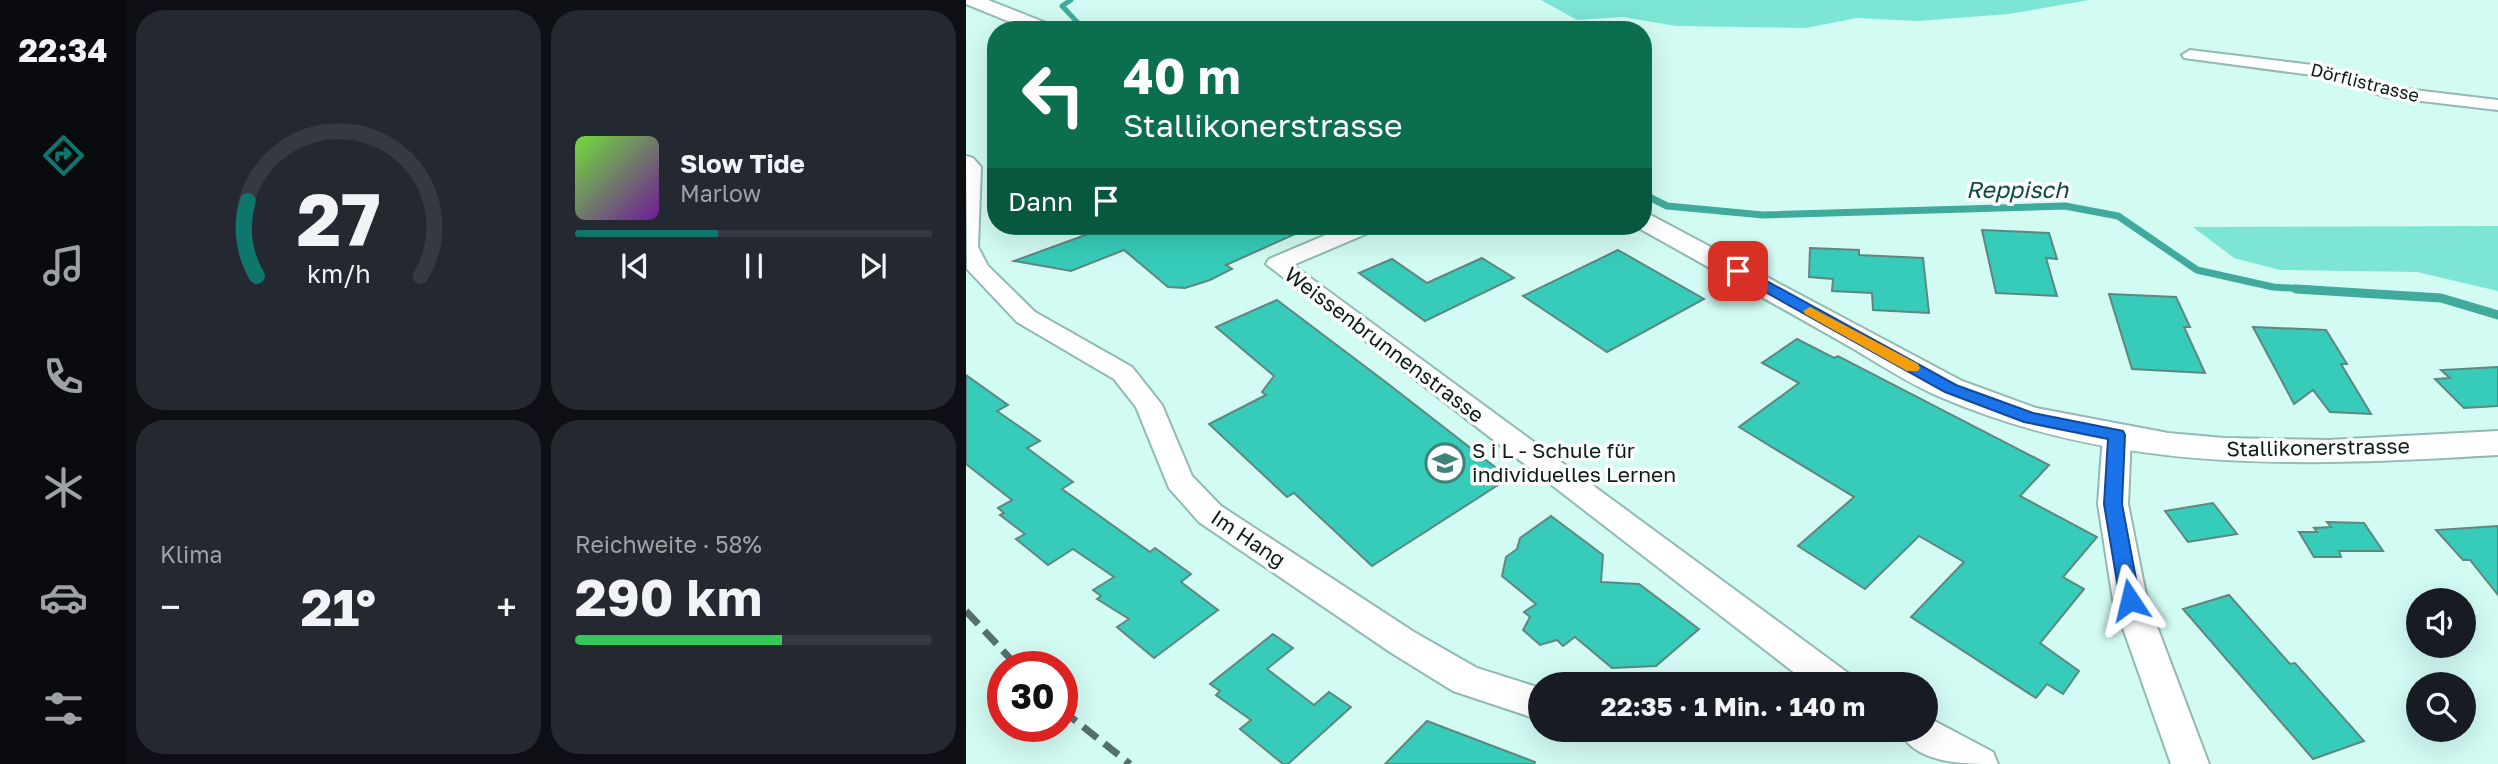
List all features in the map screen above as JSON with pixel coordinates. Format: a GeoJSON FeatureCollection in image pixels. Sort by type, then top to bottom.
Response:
{"type":"FeatureCollection","features":[{"type":"Feature","properties":{"kind":"street"},"geometry":{"type":"LineString","coordinates":[[972,0],[1024,21]]}},
{"type":"Feature","properties":{"kind":"street","name":"Dörflistrasse"},"geometry":{"type":"LineString","coordinates":[[2190,55],[2322,71],[2386,92],[2498,105]]}},
{"type":"Feature","properties":{"kind":"street","name":"Im Hang"},"geometry":{"type":"LineString","coordinates":[[966,162],[971,167],[967,247],[978,269],[1027,317],[1124,373],[1149,405],[1179,481],[1210,514],[1402,642],[1466,680],[1528,700]]}},
{"type":"Feature","properties":{"kind":"street","name":"Stallikonerstrasse"},"geometry":{"type":"LineString","coordinates":[[1652,224],[1951,388],[2030,418],[2168,445],[2280,453],[2498,443]]}},
{"type":"Feature","properties":{"kind":"street","name":"Weissenbrunnenstrasse"},"geometry":{"type":"LineString","coordinates":[[1344,235],[1277,264],[1819,672]]}},
{"type":"Feature","properties":{"kind":"street"},"geometry":{"type":"LineString","coordinates":[[2117,435],[2113,504],[2130,600],[2190,764]]}},
{"type":"Feature","properties":{"kind":"street"},"geometry":{"type":"LineString","coordinates":[[1938,742],[1979,764]]}},
{"type":"Feature","properties":{"kind":"green space"},"geometry":{"type":"Polygon","coordinates":[[[1541,0],[2089,0],[2009,14],[1917,21],[1857,18],[1805,28],[1676,26],[1623,17],[1577,20],[1541,0]]]}},
{"type":"Feature","properties":{"kind":"green space"},"geometry":{"type":"Polygon","coordinates":[[[2498,226],[2498,291],[2417,272],[2280,270],[2234,258],[2193,227],[2498,226]]]}},
{"type":"Feature","properties":{"kind":"building"},"geometry":{"type":"Polygon","coordinates":[[[1982,230],[2049,233],[2057,259],[2046,258],[2057,296],[1996,293],[1982,230]]]}},
{"type":"Feature","properties":{"kind":"building"},"geometry":{"type":"Polygon","coordinates":[[[1085,235],[1293,235],[1226,265],[1232,269],[1210,280],[1185,288],[1168,287],[1124,250],[1071,271],[1014,261],[1085,235]]]}},
{"type":"Feature","properties":{"kind":"building"},"geometry":{"type":"Polygon","coordinates":[[[1810,248],[1859,250],[1859,255],[1923,258],[1929,313],[1873,310],[1872,293],[1832,291],[1833,279],[1809,277],[1810,248]]]}},
{"type":"Feature","properties":{"kind":"building"},"geometry":{"type":"Polygon","coordinates":[[[1618,250],[1704,299],[1607,352],[1523,296],[1618,250]]]}},
{"type":"Feature","properties":{"kind":"building"},"geometry":{"type":"Polygon","coordinates":[[[1482,258],[1514,278],[1425,321],[1359,273],[1392,259],[1427,283],[1482,258]]]}},
{"type":"Feature","properties":{"kind":"building"},"geometry":{"type":"Polygon","coordinates":[[[2109,294],[2176,297],[2190,327],[2184,327],[2205,373],[2132,369],[2109,294]]]}},
{"type":"Feature","properties":{"kind":"building"},"geometry":{"type":"Polygon","coordinates":[[[1277,300],[1509,478],[1372,566],[1294,493],[1287,497],[1209,424],[1266,395],[1262,392],[1274,376],[1216,327],[1277,300]]]}},
{"type":"Feature","properties":{"kind":"building"},"geometry":{"type":"Polygon","coordinates":[[[2253,327],[2326,330],[2347,364],[2341,364],[2371,414],[2330,412],[2313,390],[2294,404],[2253,327]]]}},
{"type":"Feature","properties":{"kind":"building"},"geometry":{"type":"Polygon","coordinates":[[[1797,339],[1834,358],[1838,356],[2049,465],[2020,496],[2097,537],[2063,577],[2084,589],[2040,643],[2079,671],[2063,694],[2047,684],[2036,698],[1911,617],[1964,562],[1919,536],[1865,589],[1798,546],[1854,497],[1739,427],[1799,383],[1762,363],[1797,339]]]}},
{"type":"Feature","properties":{"kind":"building"},"geometry":{"type":"Polygon","coordinates":[[[2498,367],[2498,406],[2464,408],[2435,379],[2450,378],[2441,370],[2498,367]]]}},
{"type":"Feature","properties":{"kind":"building"},"geometry":{"type":"Polygon","coordinates":[[[966,375],[1008,405],[997,411],[1040,441],[1027,448],[1073,482],[1062,489],[1150,552],[1155,548],[1191,574],[1181,582],[1218,610],[1154,658],[1117,627],[1129,619],[1097,599],[1101,596],[1093,590],[1114,577],[1073,549],[1048,565],[1016,539],[1025,534],[1000,515],[1004,513],[998,508],[1012,500],[966,464],[966,375]]]}},
{"type":"Feature","properties":{"kind":"building"},"geometry":{"type":"Polygon","coordinates":[[[2213,503],[2237,534],[2188,542],[2165,511],[2213,503]]]}},
{"type":"Feature","properties":{"kind":"building"},"geometry":{"type":"Polygon","coordinates":[[[1551,516],[1603,555],[1601,582],[1639,584],[1699,629],[1656,666],[1612,668],[1575,637],[1563,646],[1557,640],[1540,645],[1523,630],[1530,617],[1524,612],[1536,604],[1502,576],[1506,557],[1517,549],[1520,538],[1551,516]]]}},
{"type":"Feature","properties":{"kind":"building"},"geometry":{"type":"Polygon","coordinates":[[[2327,522],[2364,523],[2383,551],[2339,551],[2341,557],[2314,557],[2299,532],[2317,532],[2314,528],[2331,527],[2327,522]]]}},
{"type":"Feature","properties":{"kind":"building"},"geometry":{"type":"Polygon","coordinates":[[[2498,526],[2498,595],[2470,560],[2463,560],[2436,530],[2498,526]]]}},
{"type":"Feature","properties":{"kind":"building"},"geometry":{"type":"Polygon","coordinates":[[[2229,595],[2290,664],[2295,663],[2364,741],[2313,759],[2183,609],[2229,595]]]}},
{"type":"Feature","properties":{"kind":"building"},"geometry":{"type":"Polygon","coordinates":[[[1273,634],[1293,648],[1267,669],[1314,705],[1329,692],[1351,707],[1288,764],[1283,764],[1240,729],[1251,720],[1216,695],[1220,691],[1210,684],[1273,634]]]}},
{"type":"Feature","properties":{"kind":"building"},"geometry":{"type":"Polygon","coordinates":[[[1427,721],[1535,762],[1385,764],[1427,721]]]}},
{"type":"Feature","properties":{"kind":"waterway","name":"Reppisch"},"geometry":{"type":"LineString","coordinates":[[1071,0],[1062,6],[1076,21]]}},
{"type":"Feature","properties":{"kind":"waterway","name":"Reppisch"},"geometry":{"type":"LineString","coordinates":[[1652,198],[1667,206],[1763,215],[2065,206],[2118,216],[2197,270],[2273,287],[2323,290]]}},
{"type":"Feature","properties":{"kind":"waterway","name":"Reppisch"},"geometry":{"type":"LineString","coordinates":[[2296,289],[2441,298],[2498,315]]}},
{"type":"Feature","properties":{"kind":"railway"},"geometry":{"type":"LineString","coordinates":[[966,611],[1003,651]]}},
{"type":"Feature","properties":{"kind":"railway"},"geometry":{"type":"LineString","coordinates":[[1078,723],[1130,764]]}},
{"type":"Feature","properties":{"kind":"slow traffic"},"geometry":{"type":"LineString","coordinates":[[1810,311],[1912,368]]}},
{"type":"Feature","properties":{"kind":"place","name":"S i L - Schule für individuelles Lernen"},"geometry":{"type":"Point","coordinates":[1445,463]}},
{"type":"Feature","properties":{"kind":"route"},"geometry":{"type":"LineString","coordinates":[[1738,271],[1951,388],[2030,418],[2117,435],[2113,504],[2130,600]]}}]}
